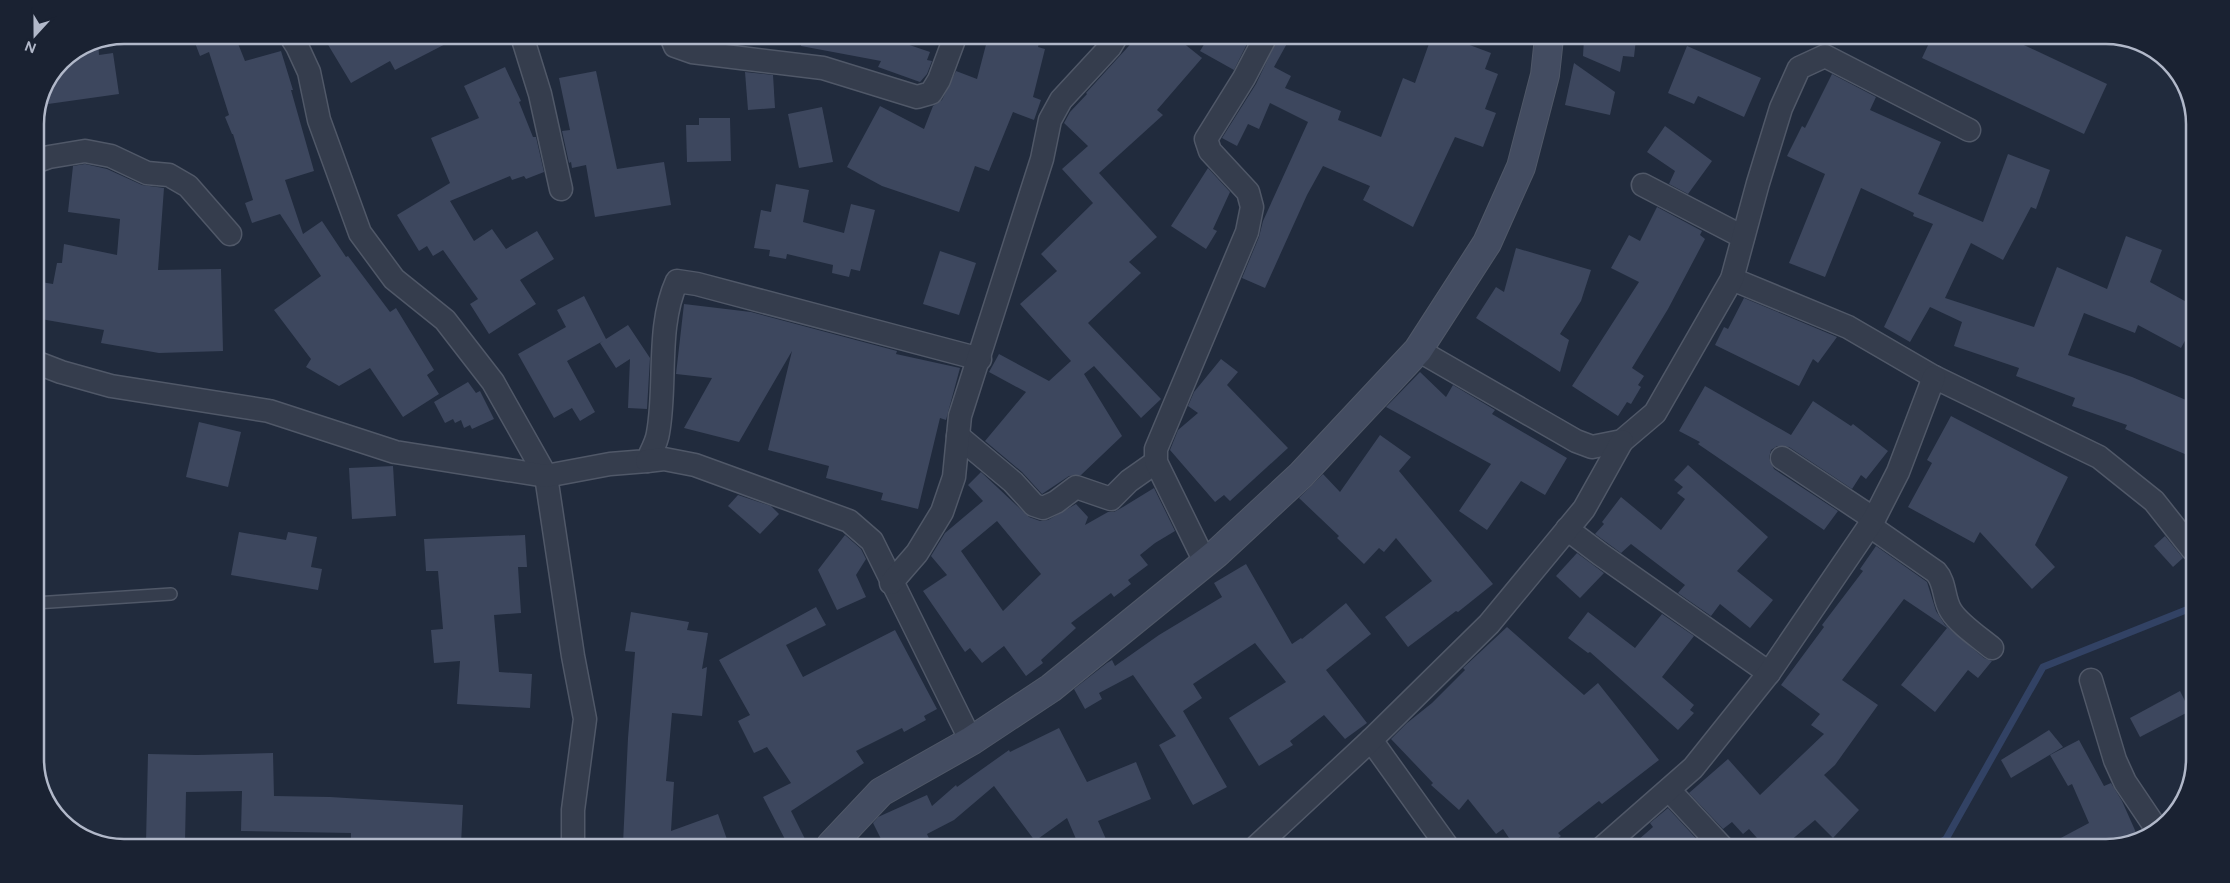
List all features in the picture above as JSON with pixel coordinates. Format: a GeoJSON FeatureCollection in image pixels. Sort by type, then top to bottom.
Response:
{"type":"FeatureCollection","features":[{"type":"Feature","properties":{"kind":"main road"},"geometry":{"type":"LineString","coordinates":[[837,839],[881,792],[971,741],[1051,688],[1205,562],[1301,475],[1418,350],[1488,243],[1521,167],[1545,75],[1548,44]]}},
{"type":"Feature","properties":{"kind":"street"},"geometry":{"type":"LineString","coordinates":[[301,44],[309,72],[319,120],[360,234],[394,279],[445,320],[493,382],[546,476],[573,656],[585,718],[573,810],[573,839]]}},
{"type":"Feature","properties":{"kind":"street"},"geometry":{"type":"LineString","coordinates":[[524,44],[540,94],[562,189]]}},
{"type":"Feature","properties":{"kind":"street"},"geometry":{"type":"LineString","coordinates":[[674,44],[692,52],[823,68],[917,97],[931,93],[939,80],[952,44]]}},
{"type":"Feature","properties":{"kind":"street"},"geometry":{"type":"LineString","coordinates":[[891,582],[916,553],[942,512],[954,477],[960,416],[980,359],[1042,159],[1050,120],[1061,100],[1112,44]]}},
{"type":"Feature","properties":{"kind":"street"},"geometry":{"type":"LineString","coordinates":[[1205,562],[1156,462],[1156,448],[1247,232],[1252,208],[1248,192],[1210,151],[1206,139],[1244,78],[1262,44]]}},
{"type":"Feature","properties":{"kind":"street"},"geometry":{"type":"LineString","coordinates":[[1278,838],[1371,740],[1488,624],[1584,509],[1622,441],[1655,413],[1732,279],[1781,108],[1799,68],[1825,56],[1969,130]]}},
{"type":"Feature","properties":{"kind":"street"},"geometry":{"type":"LineString","coordinates":[[44,159],[85,151],[111,156],[147,172],[169,175],[188,186],[230,234]]}},
{"type":"Feature","properties":{"kind":"street"},"geometry":{"type":"LineString","coordinates":[[1643,185],[1743,236]]}},
{"type":"Feature","properties":{"kind":"street"},"geometry":{"type":"LineString","coordinates":[[1732,279],[1848,327],[1934,378],[2099,457],[2154,501],[2186,541]]}},
{"type":"Feature","properties":{"kind":"street"},"geometry":{"type":"LineString","coordinates":[[647,461],[658,435],[666,328],[670,296],[677,282],[697,284],[980,359]]}},
{"type":"Feature","properties":{"kind":"street"},"geometry":{"type":"LineString","coordinates":[[1418,350],[1576,441],[1592,447],[1622,441]]}},
{"type":"Feature","properties":{"kind":"street"},"geometry":{"type":"LineString","coordinates":[[44,365],[112,386],[268,411],[395,452],[546,476],[610,464],[664,459],[695,465],[849,521],[872,541],[971,741]]}},
{"type":"Feature","properties":{"kind":"street"},"geometry":{"type":"LineString","coordinates":[[1611,839],[1693,768],[1769,673],[1872,522],[1898,472],[1934,378]]}},
{"type":"Feature","properties":{"kind":"street"},"geometry":{"type":"LineString","coordinates":[[958,436],[1013,482],[1034,505],[1043,508],[1056,502],[1076,487],[1111,499],[1129,481],[1156,462]]}},
{"type":"Feature","properties":{"kind":"street"},"geometry":{"type":"LineString","coordinates":[[1782,458],[1872,522],[1936,572],[1942,579],[1947,602],[1952,612],[1992,648]]}},
{"type":"Feature","properties":{"kind":"street"},"geometry":{"type":"LineString","coordinates":[[1567,529],[1769,673]]}},
{"type":"Feature","properties":{"kind":"street"},"geometry":{"type":"LineString","coordinates":[[2091,680],[2115,760],[2125,782],[2153,824]]}},
{"type":"Feature","properties":{"kind":"street"},"geometry":{"type":"LineString","coordinates":[[1371,740],[1442,839]]}},
{"type":"Feature","properties":{"kind":"street"},"geometry":{"type":"LineString","coordinates":[[1669,790],[1715,839]]}},
{"type":"Feature","properties":{"kind":"lane"},"geometry":{"type":"LineString","coordinates":[[44,602],[171,594]]}},
{"type":"Feature","properties":{"kind":"building"},"geometry":{"type":"Polygon","coordinates":[[[195,44],[238,44],[245,61],[281,51],[314,171],[285,180],[303,234],[322,221],[346,257],[348,256],[390,312],[396,308],[434,370],[427,375],[439,394],[403,417],[370,368],[339,386],[306,367],[311,359],[274,310],[321,276],[280,214],[252,223],[245,203],[253,200],[233,134],[225,117],[229,115],[209,52],[200,56],[195,44]]]}},
{"type":"Feature","properties":{"kind":"building"},"geometry":{"type":"Polygon","coordinates":[[[328,44],[445,44],[395,70],[390,61],[351,83],[328,44]]]}},
{"type":"Feature","properties":{"kind":"building"},"geometry":{"type":"Polygon","coordinates":[[[801,44],[907,44],[930,52],[927,60],[932,61],[927,74],[920,82],[878,67],[881,61],[801,46],[801,44]]]}},
{"type":"Feature","properties":{"kind":"building"},"geometry":{"type":"Polygon","coordinates":[[[986,44],[1039,44],[1038,47],[1045,49],[1033,97],[1041,100],[1034,120],[1013,112],[989,171],[975,166],[959,212],[882,186],[847,167],[880,106],[924,129],[933,106],[942,100],[956,71],[977,79],[986,44]]]}},
{"type":"Feature","properties":{"kind":"building"},"geometry":{"type":"Polygon","coordinates":[[[1131,44],[1184,44],[1202,58],[1157,110],[1163,115],[1099,173],[1157,237],[1129,262],[1141,273],[1088,323],[1161,399],[1141,418],[1094,366],[1084,374],[1122,436],[1081,475],[1069,476],[1042,494],[1022,472],[985,441],[1026,392],[989,372],[999,354],[1049,381],[1071,361],[1020,304],[1057,271],[1041,254],[1093,203],[1062,169],[1088,146],[1064,123],[1070,112],[1131,44]]]}},
{"type":"Feature","properties":{"kind":"building"},"geometry":{"type":"Polygon","coordinates":[[[1204,44],[1247,44],[1234,70],[1200,51],[1204,44]]]}},
{"type":"Feature","properties":{"kind":"building"},"geometry":{"type":"Polygon","coordinates":[[[1275,44],[1287,44],[1274,67],[1291,76],[1285,88],[1341,111],[1338,120],[1381,137],[1403,78],[1415,83],[1429,44],[1467,44],[1491,53],[1485,69],[1498,74],[1485,109],[1496,113],[1483,147],[1455,137],[1413,227],[1363,200],[1370,186],[1323,166],[1307,195],[1265,288],[1242,278],[1259,237],[1263,221],[1308,122],[1270,103],[1259,129],[1248,124],[1237,146],[1222,138],[1256,84],[1275,44]]]}},
{"type":"Feature","properties":{"kind":"building"},"geometry":{"type":"Polygon","coordinates":[[[1584,44],[1635,44],[1634,57],[1623,56],[1620,72],[1583,56],[1584,44]]]}},
{"type":"Feature","properties":{"kind":"building"},"geometry":{"type":"Polygon","coordinates":[[[1929,44],[2022,44],[2107,84],[2084,134],[1922,58],[1929,44]]]}},
{"type":"Feature","properties":{"kind":"building"},"geometry":{"type":"Polygon","coordinates":[[[1687,46],[1761,78],[1744,117],[1698,96],[1694,104],[1668,93],[1687,46]]]}},
{"type":"Feature","properties":{"kind":"building"},"geometry":{"type":"Polygon","coordinates":[[[99,48],[99,55],[113,53],[119,94],[46,104],[57,79],[67,67],[79,57],[99,48]]]}},
{"type":"Feature","properties":{"kind":"building"},"geometry":{"type":"Polygon","coordinates":[[[1574,63],[1615,92],[1610,115],[1565,105],[1574,63]]]}},
{"type":"Feature","properties":{"kind":"building"},"geometry":{"type":"Polygon","coordinates":[[[505,67],[521,101],[519,102],[533,137],[536,137],[544,172],[526,179],[524,176],[512,180],[510,176],[450,201],[474,241],[492,229],[506,249],[537,231],[554,259],[520,280],[536,304],[489,334],[470,304],[478,299],[443,250],[433,256],[427,246],[419,251],[397,215],[450,183],[431,138],[479,118],[464,86],[505,67]]]}},
{"type":"Feature","properties":{"kind":"building"},"geometry":{"type":"Polygon","coordinates":[[[596,71],[617,169],[664,162],[671,205],[595,217],[586,165],[572,168],[571,162],[569,163],[562,131],[570,130],[559,78],[596,71]]]}},
{"type":"Feature","properties":{"kind":"building"},"geometry":{"type":"Polygon","coordinates":[[[745,72],[773,75],[775,108],[748,110],[745,72]]]}},
{"type":"Feature","properties":{"kind":"building"},"geometry":{"type":"Polygon","coordinates":[[[1832,74],[1876,97],[1870,110],[1941,142],[1918,194],[1983,222],[2008,154],[2050,170],[2036,209],[2031,207],[2003,260],[1971,243],[1945,298],[2034,327],[2057,267],[2107,289],[2126,236],[2162,250],[2150,282],[2186,302],[2186,339],[2181,348],[2138,325],[2135,333],[2084,313],[2068,355],[2132,377],[2186,400],[2186,454],[2125,429],[2127,425],[2072,406],[2075,398],[2016,376],[2019,368],[1954,346],[1962,322],[1930,307],[1910,342],[1884,327],[1933,224],[1913,216],[1914,213],[1861,188],[1825,277],[1789,263],[1825,174],[1787,156],[1802,126],[1805,128],[1832,74]]]}},
{"type":"Feature","properties":{"kind":"building"},"geometry":{"type":"Polygon","coordinates":[[[822,107],[833,162],[799,168],[788,114],[822,107]]]}},
{"type":"Feature","properties":{"kind":"building"},"geometry":{"type":"Polygon","coordinates":[[[699,118],[730,118],[731,161],[687,162],[686,125],[699,125],[699,118]]]}},
{"type":"Feature","properties":{"kind":"building"},"geometry":{"type":"Polygon","coordinates":[[[1665,126],[1712,161],[1688,194],[1669,184],[1675,171],[1647,152],[1665,126]]]}},
{"type":"Feature","properties":{"kind":"building"},"geometry":{"type":"Polygon","coordinates":[[[85,164],[107,169],[142,185],[164,188],[158,270],[221,269],[223,351],[159,353],[101,343],[104,330],[44,320],[44,282],[53,284],[57,263],[62,263],[64,244],[117,255],[120,219],[68,212],[73,166],[85,164]]]}},
{"type":"Feature","properties":{"kind":"building"},"geometry":{"type":"Polygon","coordinates":[[[1208,168],[1230,192],[1213,229],[1217,231],[1206,249],[1171,226],[1208,168]]]}},
{"type":"Feature","properties":{"kind":"building"},"geometry":{"type":"Polygon","coordinates":[[[776,184],[809,190],[803,222],[844,233],[851,204],[875,210],[860,271],[851,269],[849,277],[832,273],[833,265],[787,254],[786,259],[769,256],[770,250],[754,248],[761,210],[771,212],[776,184]]]}},
{"type":"Feature","properties":{"kind":"building"},"geometry":{"type":"Polygon","coordinates":[[[1657,207],[1702,231],[1700,235],[1705,239],[1668,309],[1632,368],[1644,376],[1638,385],[1641,387],[1631,404],[1627,402],[1618,416],[1572,386],[1639,282],[1611,268],[1629,235],[1640,241],[1657,207]]]}},
{"type":"Feature","properties":{"kind":"building"},"geometry":{"type":"Polygon","coordinates":[[[1516,248],[1591,270],[1581,301],[1560,334],[1569,340],[1560,372],[1476,318],[1496,287],[1504,292],[1516,248]]]}},
{"type":"Feature","properties":{"kind":"building"},"geometry":{"type":"Polygon","coordinates":[[[940,251],[976,263],[959,315],[923,304],[940,251]]]}},
{"type":"Feature","properties":{"kind":"building"},"geometry":{"type":"Polygon","coordinates":[[[584,296],[606,339],[628,325],[650,358],[647,409],[628,408],[630,359],[616,368],[600,343],[603,341],[567,361],[595,412],[580,421],[572,408],[554,418],[518,354],[566,327],[557,310],[584,296]]]}},
{"type":"Feature","properties":{"kind":"building"},"geometry":{"type":"Polygon","coordinates":[[[1744,298],[1837,337],[1818,363],[1813,359],[1799,386],[1715,345],[1724,327],[1728,329],[1744,298]]]}},
{"type":"Feature","properties":{"kind":"building"},"geometry":{"type":"Polygon","coordinates":[[[684,304],[751,312],[897,351],[896,354],[960,368],[946,420],[940,418],[918,509],[881,500],[883,493],[826,478],[829,466],[768,450],[792,351],[739,442],[684,428],[712,378],[676,374],[684,304]]]}},
{"type":"Feature","properties":{"kind":"building"},"geometry":{"type":"Polygon","coordinates":[[[1221,359],[1238,372],[1227,385],[1288,448],[1230,501],[1224,495],[1215,502],[1170,450],[1178,430],[1198,413],[1188,406],[1194,392],[1221,359]]]}},
{"type":"Feature","properties":{"kind":"building"},"geometry":{"type":"Polygon","coordinates":[[[1420,372],[1446,397],[1453,385],[1495,410],[1492,414],[1567,458],[1545,495],[1521,481],[1487,530],[1459,511],[1491,464],[1386,407],[1420,372]]]}},
{"type":"Feature","properties":{"kind":"building"},"geometry":{"type":"Polygon","coordinates":[[[468,382],[476,393],[480,391],[494,419],[472,429],[470,425],[464,428],[461,420],[455,423],[453,419],[445,423],[434,402],[468,382]]]}},
{"type":"Feature","properties":{"kind":"building"},"geometry":{"type":"Polygon","coordinates":[[[1705,386],[1791,435],[1813,401],[1851,426],[1853,424],[1888,451],[1866,479],[1861,475],[1852,489],[1789,447],[1777,446],[1771,450],[1769,458],[1774,469],[1838,511],[1824,530],[1698,444],[1700,442],[1679,431],[1705,386]]]}},
{"type":"Feature","properties":{"kind":"building"},"geometry":{"type":"Polygon","coordinates":[[[1951,416],[2068,477],[2035,545],[2055,567],[2032,589],[1980,532],[1974,543],[1908,507],[1932,463],[1927,460],[1951,416]]]}},
{"type":"Feature","properties":{"kind":"building"},"geometry":{"type":"Polygon","coordinates":[[[199,422],[241,432],[228,487],[186,477],[199,422]]]}},
{"type":"Feature","properties":{"kind":"building"},"geometry":{"type":"Polygon","coordinates":[[[1380,435],[1411,457],[1399,471],[1493,584],[1458,612],[1456,611],[1408,647],[1385,617],[1432,581],[1396,538],[1384,552],[1379,548],[1364,564],[1337,538],[1339,536],[1299,498],[1323,474],[1340,492],[1380,435]]]}},
{"type":"Feature","properties":{"kind":"building"},"geometry":{"type":"Polygon","coordinates":[[[1688,465],[1768,537],[1737,571],[1773,600],[1750,628],[1720,604],[1711,616],[1678,593],[1685,585],[1631,544],[1621,553],[1595,534],[1604,524],[1602,522],[1621,497],[1661,530],[1685,499],[1677,493],[1683,487],[1674,480],[1688,465]]]}},
{"type":"Feature","properties":{"kind":"building"},"geometry":{"type":"Polygon","coordinates":[[[393,466],[396,516],[352,519],[349,468],[393,466]]]}},
{"type":"Feature","properties":{"kind":"building"},"geometry":{"type":"Polygon","coordinates":[[[981,472],[1029,517],[1040,521],[1048,520],[1076,504],[1088,517],[1085,525],[1108,512],[1114,512],[1154,488],[1175,531],[1140,555],[1148,565],[1128,580],[1131,584],[1114,597],[1111,593],[1071,623],[1076,628],[1041,660],[1043,663],[1026,676],[1004,646],[982,663],[970,648],[965,652],[923,591],[947,575],[931,556],[945,533],[983,501],[968,485],[981,472]],[[997,521],[961,551],[1003,611],[1041,574],[997,521]]]}},
{"type":"Feature","properties":{"kind":"building"},"geometry":{"type":"Polygon","coordinates":[[[738,495],[771,506],[779,514],[760,534],[728,506],[738,495]]]}},
{"type":"Feature","properties":{"kind":"building"},"geometry":{"type":"Polygon","coordinates":[[[239,532],[286,540],[288,532],[317,537],[311,567],[322,569],[318,590],[231,575],[239,532]]]}},
{"type":"Feature","properties":{"kind":"building"},"geometry":{"type":"Polygon","coordinates":[[[525,535],[527,567],[518,567],[521,613],[494,615],[499,672],[532,674],[530,708],[457,704],[460,661],[434,663],[431,630],[443,629],[438,571],[426,571],[424,539],[525,535]]]}},
{"type":"Feature","properties":{"kind":"building"},"geometry":{"type":"Polygon","coordinates":[[[845,535],[861,549],[866,559],[856,575],[866,597],[837,610],[818,570],[845,535]]]}},
{"type":"Feature","properties":{"kind":"building"},"geometry":{"type":"Polygon","coordinates":[[[2165,536],[2183,558],[2173,567],[2154,546],[2165,536]]]}},
{"type":"Feature","properties":{"kind":"building"},"geometry":{"type":"Polygon","coordinates":[[[1876,546],[1927,582],[1936,611],[1945,625],[1984,658],[1992,661],[1978,678],[1968,670],[1935,712],[1901,685],[1947,628],[1904,599],[1842,680],[1878,705],[1835,765],[1824,775],[1859,810],[1833,838],[1815,820],[1792,839],[1758,839],[1749,829],[1743,834],[1732,822],[1723,829],[1689,793],[1728,759],[1760,795],[1824,734],[1811,725],[1820,714],[1781,685],[1824,627],[1822,625],[1863,571],[1860,569],[1876,546]]]}},
{"type":"Feature","properties":{"kind":"building"},"geometry":{"type":"Polygon","coordinates":[[[1577,553],[1604,573],[1580,598],[1556,576],[1577,553]]]}},
{"type":"Feature","properties":{"kind":"building"},"geometry":{"type":"Polygon","coordinates":[[[1246,564],[1292,644],[1302,639],[1346,603],[1371,634],[1326,670],[1367,723],[1345,739],[1324,715],[1290,741],[1293,745],[1259,766],[1229,718],[1286,682],[1255,643],[1193,684],[1202,698],[1183,711],[1227,787],[1193,805],[1159,745],[1176,736],[1133,675],[1099,693],[1102,699],[1085,709],[1074,689],[1107,663],[1112,660],[1115,666],[1159,635],[1222,597],[1214,583],[1246,564]]]}},
{"type":"Feature","properties":{"kind":"building"},"geometry":{"type":"Polygon","coordinates":[[[816,607],[826,625],[786,645],[803,677],[895,630],[937,709],[924,716],[926,720],[904,732],[902,728],[856,751],[864,763],[791,811],[805,839],[785,839],[763,797],[791,783],[767,747],[754,753],[738,721],[750,715],[719,660],[816,607]]]}},
{"type":"Feature","properties":{"kind":"building"},"geometry":{"type":"Polygon","coordinates":[[[631,612],[689,622],[687,630],[708,633],[702,669],[707,667],[702,716],[672,713],[666,781],[674,782],[671,831],[718,814],[727,839],[623,839],[628,738],[635,652],[625,651],[631,612]]]}},
{"type":"Feature","properties":{"kind":"building"},"geometry":{"type":"Polygon","coordinates":[[[1588,612],[1635,648],[1662,614],[1694,636],[1662,677],[1694,705],[1690,710],[1694,713],[1678,730],[1590,652],[1588,653],[1568,638],[1588,612]]]}},
{"type":"Feature","properties":{"kind":"building"},"geometry":{"type":"Polygon","coordinates":[[[1507,627],[1584,695],[1598,683],[1659,760],[1602,804],[1599,801],[1558,833],[1561,836],[1557,839],[1510,839],[1503,829],[1496,834],[1468,799],[1459,810],[1431,785],[1433,783],[1391,739],[1432,703],[1465,670],[1463,668],[1507,627]]]}},
{"type":"Feature","properties":{"kind":"building"},"geometry":{"type":"Polygon","coordinates":[[[2180,691],[2186,703],[2186,713],[2140,737],[2130,718],[2180,691]]]}},
{"type":"Feature","properties":{"kind":"building"},"geometry":{"type":"Polygon","coordinates":[[[1059,728],[1087,782],[1136,762],[1151,799],[1098,821],[1106,839],[1076,839],[1067,818],[1038,839],[1034,839],[994,786],[954,820],[927,834],[929,839],[881,839],[873,823],[878,817],[927,795],[932,806],[956,785],[957,787],[1009,750],[1010,752],[1059,728]]]}},
{"type":"Feature","properties":{"kind":"building"},"geometry":{"type":"Polygon","coordinates":[[[2049,730],[2063,747],[2011,778],[2001,760],[2049,730]]]}},
{"type":"Feature","properties":{"kind":"building"},"geometry":{"type":"Polygon","coordinates":[[[2079,740],[2104,786],[2111,783],[2122,801],[2136,833],[2122,838],[2059,839],[2089,823],[2072,784],[2068,786],[2050,755],[2079,740]]]}},
{"type":"Feature","properties":{"kind":"building"},"geometry":{"type":"Polygon","coordinates":[[[273,753],[274,796],[330,797],[463,805],[461,839],[351,839],[351,833],[241,831],[242,791],[186,792],[185,839],[146,839],[148,754],[273,753]]]}},
{"type":"Feature","properties":{"kind":"building"},"geometry":{"type":"Polygon","coordinates":[[[1668,808],[1697,839],[1639,839],[1653,827],[1650,823],[1668,808]]]}},
{"type":"Feature","properties":{"kind":"waterway"},"geometry":{"type":"LineString","coordinates":[[1946,839],[2043,667],[2186,610]]}}]}
